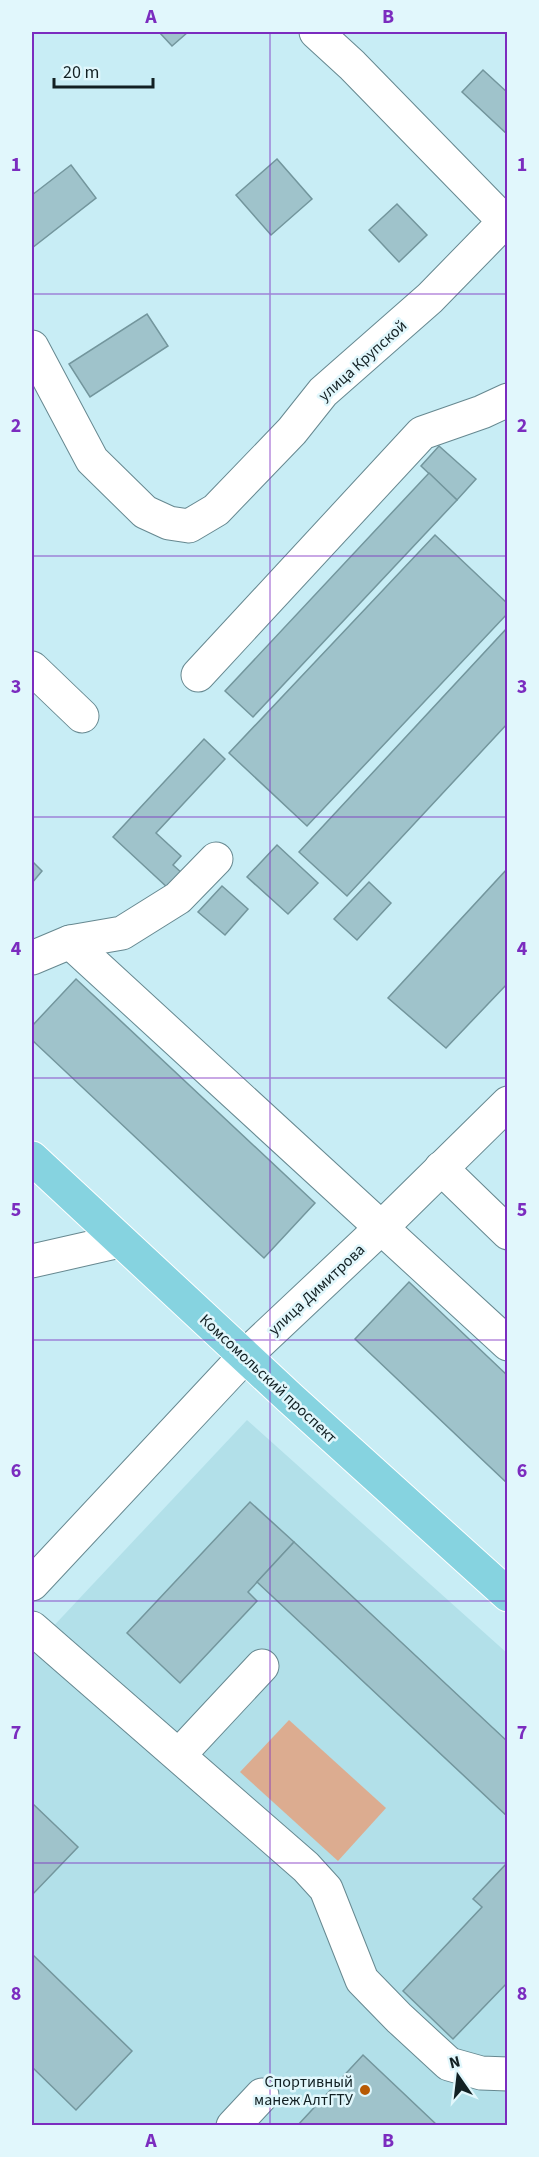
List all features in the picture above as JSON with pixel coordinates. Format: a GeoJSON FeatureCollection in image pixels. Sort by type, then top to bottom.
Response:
{"type":"FeatureCollection","features":[{"type":"Feature","properties":{"kind":"main road","name":"Комсомольский проспект"},"geometry":{"type":"LineString","coordinates":[[32,1158],[507,1595]]}},
{"type":"Feature","properties":{"kind":"street"},"geometry":{"type":"LineString","coordinates":[[316,32],[352,65],[506,222]]}},
{"type":"Feature","properties":{"kind":"street","name":"улица Крупской"},"geometry":{"type":"LineString","coordinates":[[32,348],[92,460],[145,512],[169,523],[189,526],[216,510],[292,431],[324,392],[430,298],[506,222]]}},
{"type":"Feature","properties":{"kind":"street"},"geometry":{"type":"LineString","coordinates":[[198,675],[422,433],[482,412],[507,399]]}},
{"type":"Feature","properties":{"kind":"street"},"geometry":{"type":"LineString","coordinates":[[32,668],[82,716]]}},
{"type":"Feature","properties":{"kind":"street"},"geometry":{"type":"LineString","coordinates":[[32,958],[70,942],[122,933],[178,898],[216,859]]}},
{"type":"Feature","properties":{"kind":"street"},"geometry":{"type":"LineString","coordinates":[[70,942],[507,1344]]}},
{"type":"Feature","properties":{"kind":"street","name":"улица Димитрова"},"geometry":{"type":"LineString","coordinates":[[32,1584],[245,1356],[381,1228],[507,1103]]}},
{"type":"Feature","properties":{"kind":"street"},"geometry":{"type":"LineString","coordinates":[[441,1168],[507,1233]]}},
{"type":"Feature","properties":{"kind":"street"},"geometry":{"type":"LineString","coordinates":[[32,1261],[120,1241]]}},
{"type":"Feature","properties":{"kind":"street"},"geometry":{"type":"LineString","coordinates":[[32,1628],[306,1867],[326,1889],[362,1980],[399,2018],[449,2064],[481,2073],[507,2074]]}},
{"type":"Feature","properties":{"kind":"street"},"geometry":{"type":"LineString","coordinates":[[179,1755],[262,1666]]}},
{"type":"Feature","properties":{"kind":"street"},"geometry":{"type":"LineString","coordinates":[[233,2126],[262,2095]]}},
{"type":"Feature","properties":{"kind":"shaded area"},"geometry":{"type":"Polygon","coordinates":[[[247,1420],[507,1653],[507,2125],[32,2125],[32,1649],[247,1420]]]}},
{"type":"Feature","properties":{"kind":"shaded area"},"geometry":{"type":"Polygon","coordinates":[[[289,1720],[386,1808],[338,1861],[240,1772],[289,1720]]]}},
{"type":"Feature","properties":{"kind":"building"},"geometry":{"type":"Polygon","coordinates":[[[159,32],[188,32],[172,46],[159,32]]]}},
{"type":"Feature","properties":{"kind":"building"},"geometry":{"type":"Polygon","coordinates":[[[483,70],[508,93],[508,135],[462,92],[483,70]]]}},
{"type":"Feature","properties":{"kind":"building"},"geometry":{"type":"Polygon","coordinates":[[[277,159],[312,199],[271,235],[236,195],[277,159]]]}},
{"type":"Feature","properties":{"kind":"building"},"geometry":{"type":"Polygon","coordinates":[[[71,165],[96,198],[32,248],[32,195],[71,165]]]}},
{"type":"Feature","properties":{"kind":"building"},"geometry":{"type":"Polygon","coordinates":[[[397,204],[427,235],[399,262],[369,230],[397,204]]]}},
{"type":"Feature","properties":{"kind":"building"},"geometry":{"type":"Polygon","coordinates":[[[147,314],[168,346],[90,397],[69,364],[147,314]]]}},
{"type":"Feature","properties":{"kind":"building"},"geometry":{"type":"Polygon","coordinates":[[[439,446],[476,479],[457,500],[421,466],[439,446]]]}},
{"type":"Feature","properties":{"kind":"building"},"geometry":{"type":"Polygon","coordinates":[[[429,473],[457,500],[253,717],[225,691],[429,473]]]}},
{"type":"Feature","properties":{"kind":"building"},"geometry":{"type":"Polygon","coordinates":[[[435,535],[508,604],[508,613],[307,826],[229,753],[435,535]]]}},
{"type":"Feature","properties":{"kind":"building"},"geometry":{"type":"Polygon","coordinates":[[[508,627],[508,723],[347,896],[299,852],[508,627]]]}},
{"type":"Feature","properties":{"kind":"building"},"geometry":{"type":"Polygon","coordinates":[[[204,739],[225,759],[156,833],[181,856],[173,865],[183,874],[169,889],[113,837],[204,739]]]}},
{"type":"Feature","properties":{"kind":"building"},"geometry":{"type":"Polygon","coordinates":[[[277,845],[318,883],[288,914],[247,877],[277,845]]]}},
{"type":"Feature","properties":{"kind":"building"},"geometry":{"type":"Polygon","coordinates":[[[32,861],[42,871],[32,883],[32,861]]]}},
{"type":"Feature","properties":{"kind":"building"},"geometry":{"type":"Polygon","coordinates":[[[508,868],[508,983],[446,1048],[388,998],[508,868]]]}},
{"type":"Feature","properties":{"kind":"building"},"geometry":{"type":"Polygon","coordinates":[[[369,882],[391,903],[357,940],[334,919],[369,882]]]}},
{"type":"Feature","properties":{"kind":"building"},"geometry":{"type":"Polygon","coordinates":[[[222,886],[248,909],[225,935],[198,912],[222,886]]]}},
{"type":"Feature","properties":{"kind":"building"},"geometry":{"type":"Polygon","coordinates":[[[76,979],[315,1203],[264,1258],[32,1040],[32,1026],[76,979]]]}},
{"type":"Feature","properties":{"kind":"building"},"geometry":{"type":"Polygon","coordinates":[[[409,1282],[508,1376],[508,1484],[355,1339],[409,1282]]]}},
{"type":"Feature","properties":{"kind":"building"},"geometry":{"type":"Polygon","coordinates":[[[250,1502],[294,1542],[248,1592],[257,1601],[180,1683],[127,1633],[250,1502]]]}},
{"type":"Feature","properties":{"kind":"building"},"geometry":{"type":"Polygon","coordinates":[[[294,1542],[508,1742],[508,1817],[257,1582],[294,1542]]]}},
{"type":"Feature","properties":{"kind":"building"},"geometry":{"type":"Polygon","coordinates":[[[32,1803],[78,1847],[32,1895],[32,1803]]]}},
{"type":"Feature","properties":{"kind":"building"},"geometry":{"type":"Polygon","coordinates":[[[508,1862],[508,1982],[453,2039],[403,1991],[482,1907],[473,1899],[508,1862]]]}},
{"type":"Feature","properties":{"kind":"building"},"geometry":{"type":"Polygon","coordinates":[[[32,1954],[132,2051],[76,2110],[32,2067],[32,1954]]]}},
{"type":"Feature","properties":{"kind":"building","name":"Спортивный манеж АлтГТУ"},"geometry":{"type":"Polygon","coordinates":[[[363,2055],[438,2126],[297,2126],[363,2055]]]}},
{"type":"Feature","properties":{"kind":"place","name":"Спортивный манеж АлтГТУ"},"geometry":{"type":"Point","coordinates":[365,2090]}}]}
